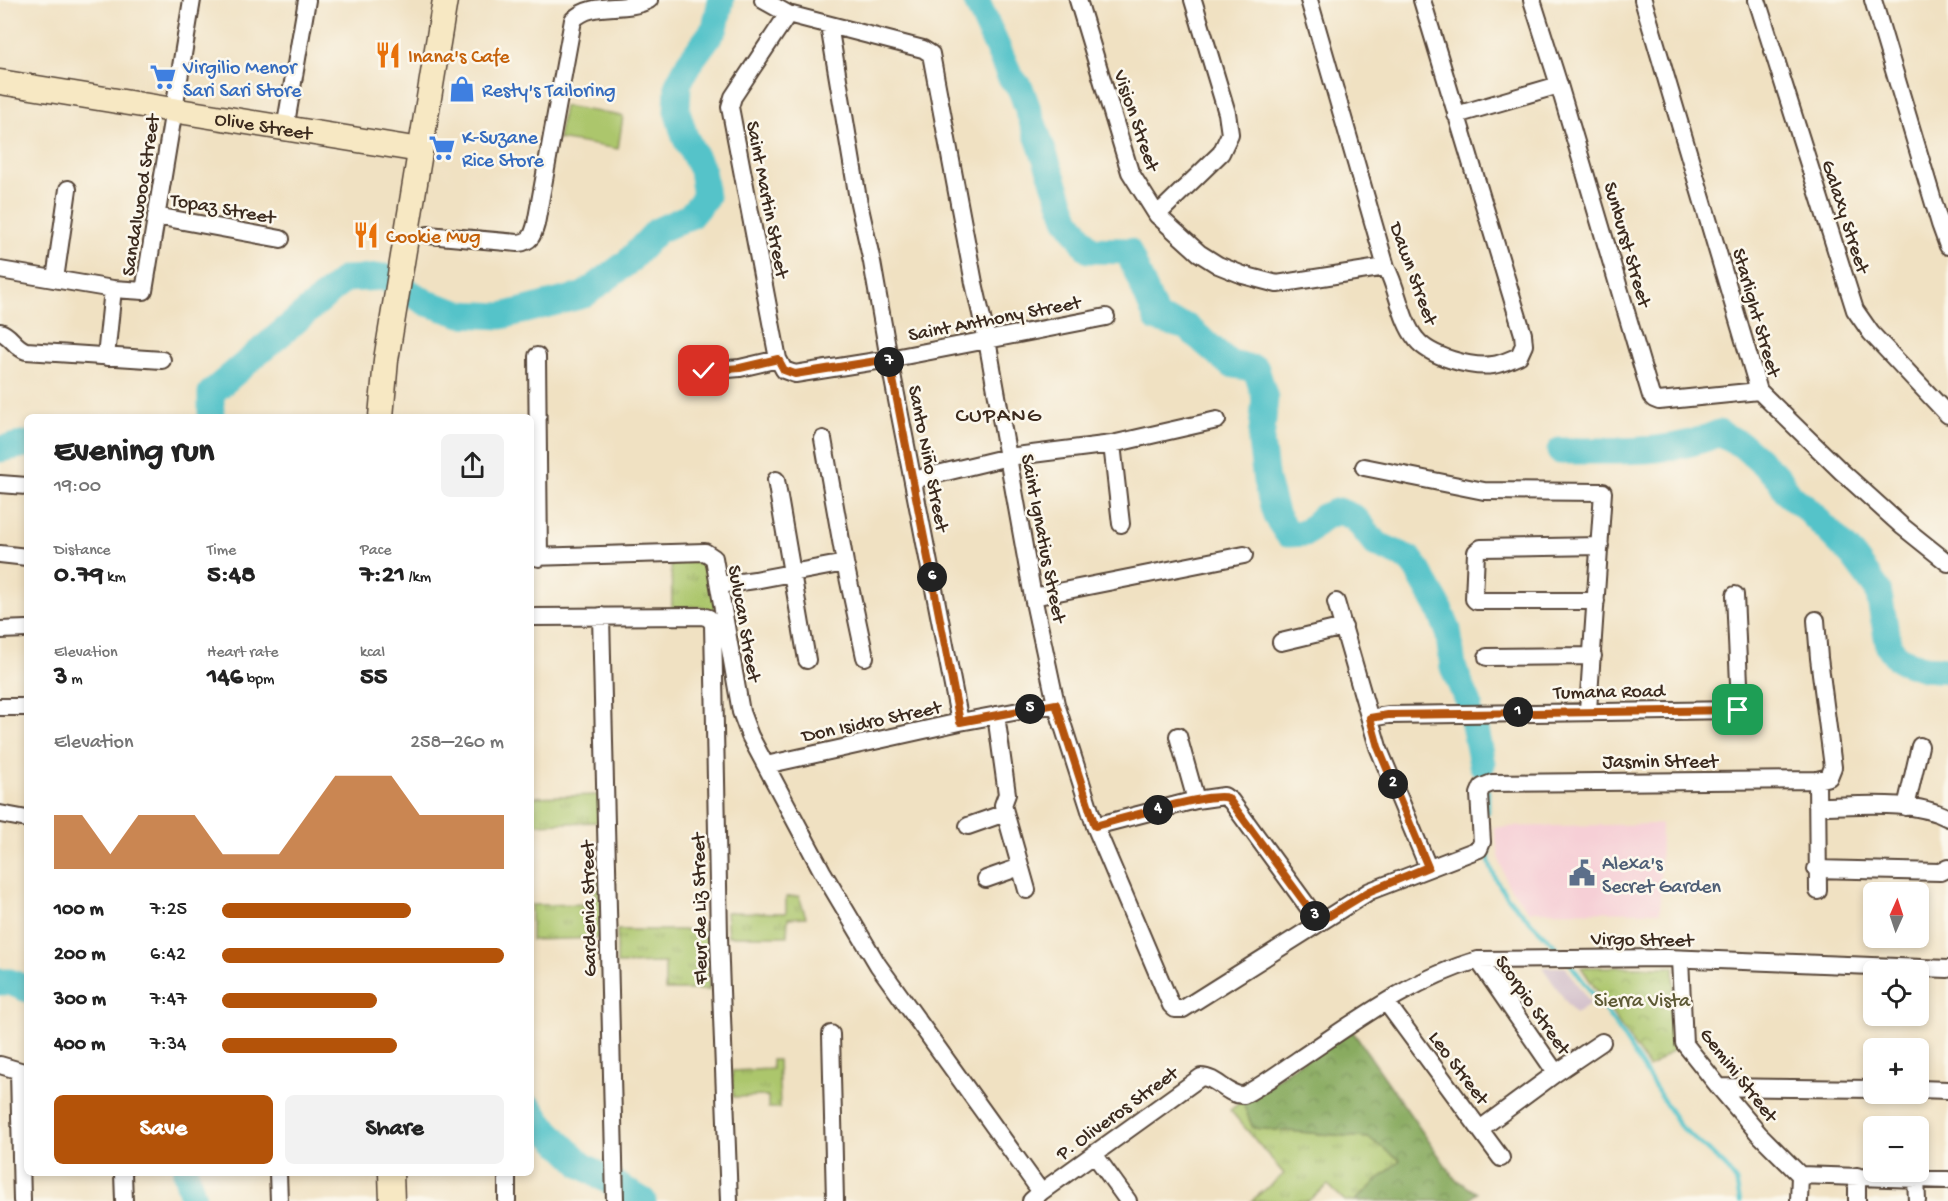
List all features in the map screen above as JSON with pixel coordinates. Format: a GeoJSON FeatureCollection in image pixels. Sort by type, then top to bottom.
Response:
{"type":"FeatureCollection","features":[{"type":"Feature","properties":{"kind":"main road"},"geometry":{"type":"LineString","coordinates":[[381,414],[386,360],[445,0]]}},
{"type":"Feature","properties":{"kind":"main road","name":"Olive Street"},"geometry":{"type":"LineString","coordinates":[[0,82],[420,150]]}},
{"type":"Feature","properties":{"kind":"main road"},"geometry":{"type":"LineString","coordinates":[[391,1176],[392,1201]]}},
{"type":"Feature","properties":{"kind":"street","name":"Sandalwood Street"},"geometry":{"type":"LineString","coordinates":[[113,289],[144,291],[192,0]]}},
{"type":"Feature","properties":{"kind":"street"},"geometry":{"type":"LineString","coordinates":[[285,129],[307,0]]}},
{"type":"Feature","properties":{"kind":"street"},"geometry":{"type":"LineString","coordinates":[[429,235],[518,243],[531,238],[536,224],[573,20],[586,7],[633,5],[649,0]]}},
{"type":"Feature","properties":{"kind":"street","name":"Saint Ignatius Street"},"geometry":{"type":"LineString","coordinates":[[763,0],[788,14],[923,49],[931,54],[974,283],[987,340],[1033,597],[1056,704],[1095,826],[1170,1005],[1175,1009],[1183,1009],[1319,922]]}},
{"type":"Feature","properties":{"kind":"street","name":"Vision Street"},"geometry":{"type":"LineString","coordinates":[[1078,0],[1130,172],[1157,215],[1199,253],[1218,265],[1277,284],[1386,267]]}},
{"type":"Feature","properties":{"kind":"street"},"geometry":{"type":"LineString","coordinates":[[1157,215],[1221,153],[1230,134],[1227,113],[1193,0]]}},
{"type":"Feature","properties":{"kind":"street","name":"Dawn Street"},"geometry":{"type":"LineString","coordinates":[[1309,0],[1386,267],[1416,339],[1433,352],[1475,366],[1501,363],[1519,356],[1524,345],[1523,334],[1422,0]]}},
{"type":"Feature","properties":{"kind":"street","name":"Sunburst Street"},"geometry":{"type":"LineString","coordinates":[[1532,0],[1654,399],[1659,401],[1759,391]]}},
{"type":"Feature","properties":{"kind":"street","name":"Starlight Street"},"geometry":{"type":"LineString","coordinates":[[1643,0],[1759,391],[1859,487],[1903,527],[1948,563]]}},
{"type":"Feature","properties":{"kind":"street","name":"Galaxy Street"},"geometry":{"type":"LineString","coordinates":[[1757,0],[1856,310],[1871,333],[1948,415]]}},
{"type":"Feature","properties":{"kind":"street"},"geometry":{"type":"LineString","coordinates":[[1873,0],[1941,199],[1948,246]]}},
{"type":"Feature","properties":{"kind":"street","name":"Saint Martin Street"},"geometry":{"type":"LineString","coordinates":[[781,365],[730,107],[733,97],[788,14]]}},
{"type":"Feature","properties":{"kind":"street","name":"Santo Niño Street"},"geometry":{"type":"LineString","coordinates":[[829,25],[847,142],[960,722]]}},
{"type":"Feature","properties":{"kind":"street"},"geometry":{"type":"LineString","coordinates":[[1456,115],[1559,85]]}},
{"type":"Feature","properties":{"kind":"street"},"geometry":{"type":"LineString","coordinates":[[55,279],[68,189]]}},
{"type":"Feature","properties":{"kind":"street","name":"Topaz Street"},"geometry":{"type":"LineString","coordinates":[[156,216],[281,239]]}},
{"type":"Feature","properties":{"kind":"street"},"geometry":{"type":"LineString","coordinates":[[0,270],[113,289],[106,357]]}},
{"type":"Feature","properties":{"kind":"street","name":"Saint Anthony Street"},"geometry":{"type":"LineString","coordinates":[[704,371],[781,365],[795,374],[889,359],[1106,317]]}},
{"type":"Feature","properties":{"kind":"street"},"geometry":{"type":"LineString","coordinates":[[0,332],[5,333],[16,346],[26,351],[162,360]]}},
{"type":"Feature","properties":{"kind":"street"},"geometry":{"type":"LineString","coordinates":[[535,557],[537,356]]}},
{"type":"Feature","properties":{"kind":"street"},"geometry":{"type":"LineString","coordinates":[[913,480],[1008,457],[1112,444],[1217,420]]}},
{"type":"Feature","properties":{"kind":"street"},"geometry":{"type":"LineString","coordinates":[[823,439],[845,563],[865,657]]}},
{"type":"Feature","properties":{"kind":"street"},"geometry":{"type":"LineString","coordinates":[[1112,444],[1121,524]]}},
{"type":"Feature","properties":{"kind":"street"},"geometry":{"type":"LineString","coordinates":[[1364,467],[1484,491],[1603,492],[1588,710]]}},
{"type":"Feature","properties":{"kind":"street"},"geometry":{"type":"LineString","coordinates":[[776,480],[807,660]]}},
{"type":"Feature","properties":{"kind":"street"},"geometry":{"type":"LineString","coordinates":[[0,484],[24,486]]}},
{"type":"Feature","properties":{"kind":"street"},"geometry":{"type":"LineString","coordinates":[[1596,601],[1476,601],[1474,599],[1476,552],[1481,548],[1600,546]]}},
{"type":"Feature","properties":{"kind":"street","name":"Sulucan Street"},"geometry":{"type":"LineString","coordinates":[[535,557],[705,552],[714,558],[741,712],[750,736],[822,871],[878,965],[1036,1197]]}},
{"type":"Feature","properties":{"kind":"street"},"geometry":{"type":"LineString","coordinates":[[0,554],[24,557]]}},
{"type":"Feature","properties":{"kind":"street"},"geometry":{"type":"LineString","coordinates":[[1033,597],[1244,555]]}},
{"type":"Feature","properties":{"kind":"street"},"geometry":{"type":"LineString","coordinates":[[719,585],[845,563]]}},
{"type":"Feature","properties":{"kind":"street","name":"Tumana Road"},"geometry":{"type":"LineString","coordinates":[[1370,718],[1388,715],[1740,708],[1735,596]]}},
{"type":"Feature","properties":{"kind":"street"},"geometry":{"type":"LineString","coordinates":[[1095,826],[1196,800],[1221,796],[1231,801],[1319,922],[1370,891],[1428,867],[1378,747],[1336,603]]}},
{"type":"Feature","properties":{"kind":"street"},"geometry":{"type":"LineString","coordinates":[[534,617],[601,616]]}},
{"type":"Feature","properties":{"kind":"street","name":"Fleur de Liz Street"},"geometry":{"type":"LineString","coordinates":[[601,616],[702,616],[709,618],[713,624],[719,937],[729,1201]]}},
{"type":"Feature","properties":{"kind":"street","name":"Gardenia Street"},"geometry":{"type":"LineString","coordinates":[[601,616],[615,1201]]}},
{"type":"Feature","properties":{"kind":"street"},"geometry":{"type":"LineString","coordinates":[[1816,620],[1833,767],[1823,779],[1817,806],[1818,891]]}},
{"type":"Feature","properties":{"kind":"street"},"geometry":{"type":"LineString","coordinates":[[1281,642],[1344,627]]}},
{"type":"Feature","properties":{"kind":"street"},"geometry":{"type":"LineString","coordinates":[[0,630],[24,629]]}},
{"type":"Feature","properties":{"kind":"street"},"geometry":{"type":"LineString","coordinates":[[1487,657],[1593,656]]}},
{"type":"Feature","properties":{"kind":"street","name":"Don Isidro Street"},"geometry":{"type":"LineString","coordinates":[[766,765],[960,722],[1056,704]]}},
{"type":"Feature","properties":{"kind":"street"},"geometry":{"type":"LineString","coordinates":[[0,707],[24,707]]}},
{"type":"Feature","properties":{"kind":"street"},"geometry":{"type":"LineString","coordinates":[[996,715],[1007,794],[1003,805],[1027,890]]}},
{"type":"Feature","properties":{"kind":"street"},"geometry":{"type":"LineString","coordinates":[[1178,736],[1196,800]]}},
{"type":"Feature","properties":{"kind":"street"},"geometry":{"type":"LineString","coordinates":[[1906,807],[1920,746]]}},
{"type":"Feature","properties":{"kind":"street","name":"Jasmin Street"},"geometry":{"type":"LineString","coordinates":[[1428,867],[1481,847],[1479,794],[1487,785],[1823,779]]}},
{"type":"Feature","properties":{"kind":"street"},"geometry":{"type":"LineString","coordinates":[[1817,806],[1906,807],[1934,811],[1948,818]]}},
{"type":"Feature","properties":{"kind":"street"},"geometry":{"type":"LineString","coordinates":[[968,826],[1005,813]]}},
{"type":"Feature","properties":{"kind":"street"},"geometry":{"type":"LineString","coordinates":[[0,814],[24,818]]}},
{"type":"Feature","properties":{"kind":"street"},"geometry":{"type":"LineString","coordinates":[[986,879],[1020,867]]}},
{"type":"Feature","properties":{"kind":"street"},"geometry":{"type":"LineString","coordinates":[[1816,869],[1940,872],[1948,868]]}},
{"type":"Feature","properties":{"kind":"street","name":"Virgo Street"},"geometry":{"type":"LineString","coordinates":[[1351,1025],[1430,977],[1478,960],[1680,959],[1948,969]]}},
{"type":"Feature","properties":{"kind":"street","name":"Gemini Street"},"geometry":{"type":"LineString","coordinates":[[1680,959],[1683,1040],[1759,1134],[1800,1175]]}},
{"type":"Feature","properties":{"kind":"street","name":"Scorpio Street"},"geometry":{"type":"LineString","coordinates":[[1478,960],[1556,1072]]}},
{"type":"Feature","properties":{"kind":"street","name":"Leo Street"},"geometry":{"type":"LineString","coordinates":[[1386,1002],[1501,1158]]}},
{"type":"Feature","properties":{"kind":"street","name":"P. Oliveros Street"},"geometry":{"type":"LineString","coordinates":[[1036,1197],[1201,1077],[1207,1077],[1233,1094],[1244,1095],[1351,1025]]}},
{"type":"Feature","properties":{"kind":"street"},"geometry":{"type":"LineString","coordinates":[[831,1034],[835,1201]]}},
{"type":"Feature","properties":{"kind":"street"},"geometry":{"type":"LineString","coordinates":[[1480,1129],[1556,1072],[1602,1042]]}},
{"type":"Feature","properties":{"kind":"street"},"geometry":{"type":"LineString","coordinates":[[0,1065],[23,1072],[22,1201]]}},
{"type":"Feature","properties":{"kind":"street"},"geometry":{"type":"LineString","coordinates":[[1719,1087],[1863,1089]]}},
{"type":"Feature","properties":{"kind":"street"},"geometry":{"type":"LineString","coordinates":[[1929,1089],[1948,1090]]}},
{"type":"Feature","properties":{"kind":"street"},"geometry":{"type":"LineString","coordinates":[[1094,1154],[1128,1201]]}},
{"type":"Feature","properties":{"kind":"street"},"geometry":{"type":"LineString","coordinates":[[1799,1201],[1800,1175],[1863,1176]]}},
{"type":"Feature","properties":{"kind":"street"},"geometry":{"type":"LineString","coordinates":[[123,1176],[124,1201]]}},
{"type":"Feature","properties":{"kind":"street"},"geometry":{"type":"LineString","coordinates":[[278,1176],[279,1201]]}},
{"type":"Feature","properties":{"kind":"street"},"geometry":{"type":"LineString","coordinates":[[507,1176],[507,1201]]}},
{"type":"Feature","properties":{"kind":"street"},"geometry":{"type":"LineString","coordinates":[[1857,1176],[1857,1201]]}},
{"type":"Feature","properties":{"kind":"street"},"geometry":{"type":"LineString","coordinates":[[1929,1179],[1948,1180]]}},
{"type":"Feature","properties":{"kind":"street"},"geometry":{"type":"LineString","coordinates":[[1916,1182],[1917,1201]]}},
{"type":"Feature","properties":{"kind":"shaded area","name":"Alexa's Secret Garden"},"geometry":{"type":"Polygon","coordinates":[[[1661,824],[1660,912],[1529,911],[1507,884],[1494,827],[1661,824]]]}},
{"type":"Feature","properties":{"kind":"shaded area"},"geometry":{"type":"Polygon","coordinates":[[[1542,967],[1565,967],[1591,1004],[1575,1014],[1542,967]]]}},
{"type":"Feature","properties":{"kind":"green space"},"geometry":{"type":"Polygon","coordinates":[[[564,106],[623,116],[618,149],[558,139],[564,106]]]}},
{"type":"Feature","properties":{"kind":"green space"},"geometry":{"type":"Polygon","coordinates":[[[702,558],[709,561],[718,610],[709,612],[702,607],[672,608],[671,560],[702,558]]]}},
{"type":"Feature","properties":{"kind":"green space"},"geometry":{"type":"Polygon","coordinates":[[[599,795],[600,822],[534,824],[534,797],[599,795]]]}},
{"type":"Feature","properties":{"kind":"green space"},"geometry":{"type":"Polygon","coordinates":[[[594,881],[601,881],[602,938],[534,940],[534,905],[594,904],[594,881]]]}},
{"type":"Feature","properties":{"kind":"green space"},"geometry":{"type":"Polygon","coordinates":[[[799,896],[806,917],[788,918],[787,936],[728,936],[726,912],[786,913],[786,897],[799,896]]]}},
{"type":"Feature","properties":{"kind":"green space"},"geometry":{"type":"Polygon","coordinates":[[[617,930],[708,930],[709,990],[665,990],[665,963],[617,964],[617,930]]]}},
{"type":"Feature","properties":{"kind":"green space","name":"Sierra Vista"},"geometry":{"type":"Polygon","coordinates":[[[1581,967],[1674,967],[1677,1047],[1649,1068],[1581,967]]]}},
{"type":"Feature","properties":{"kind":"green space"},"geometry":{"type":"Polygon","coordinates":[[[1351,1029],[1455,1179],[1477,1193],[1466,1201],[1355,1201],[1400,1160],[1369,1138],[1253,1128],[1242,1101],[1351,1029]]]}},
{"type":"Feature","properties":{"kind":"green space"},"geometry":{"type":"Polygon","coordinates":[[[772,1060],[778,1060],[780,1108],[768,1108],[768,1096],[733,1097],[732,1071],[772,1069],[772,1060]]]}},
{"type":"Feature","properties":{"kind":"green space"},"geometry":{"type":"Polygon","coordinates":[[[1242,1101],[1253,1128],[1369,1138],[1400,1160],[1355,1201],[1345,1201],[1328,1185],[1308,1201],[1251,1201],[1284,1174],[1230,1110],[1242,1101]]]}},
{"type":"Feature","properties":{"kind":"waterway"},"geometry":{"type":"LineString","coordinates":[[211,414],[211,393],[345,279],[384,277],[427,303],[461,314],[502,316],[584,295],[628,262],[657,231],[690,216],[706,197],[702,170],[685,137],[677,111],[678,84],[689,63],[715,28],[721,0]]}},
{"type":"Feature","properties":{"kind":"waterway"},"geometry":{"type":"LineString","coordinates":[[976,0],[1010,76],[1021,90],[1067,218],[1089,250],[1128,251],[1157,319],[1187,327],[1230,364],[1256,369],[1265,398],[1261,442],[1266,481],[1276,516],[1288,534],[1306,533],[1323,517],[1339,511],[1355,518],[1376,544],[1410,559],[1438,606],[1448,630],[1453,667],[1469,704]]}},
{"type":"Feature","properties":{"kind":"waterway"},"geometry":{"type":"LineString","coordinates":[[1560,451],[1661,449],[1719,433],[1742,445],[1779,478],[1788,494],[1807,509],[1853,556],[1878,590],[1889,647],[1900,660],[1924,668],[1948,670]]}},
{"type":"Feature","properties":{"kind":"waterway"},"geometry":{"type":"LineString","coordinates":[[0,449],[24,445]]}},
{"type":"Feature","properties":{"kind":"waterway"},"geometry":{"type":"LineString","coordinates":[[1473,720],[1482,764]]}},
{"type":"Feature","properties":{"kind":"waterway"},"geometry":{"type":"LineString","coordinates":[[1482,764],[1486,782]]}},
{"type":"Feature","properties":{"kind":"waterway"},"geometry":{"type":"LineString","coordinates":[[1488,791],[1488,812]]}},
{"type":"Feature","properties":{"kind":"waterway"},"geometry":{"type":"LineString","coordinates":[[1489,842],[1489,861],[1501,887],[1520,911],[1562,954]]}},
{"type":"Feature","properties":{"kind":"waterway"},"geometry":{"type":"LineString","coordinates":[[1569,962],[1617,1027],[1679,1125],[1725,1166],[1736,1181],[1740,1201]]}},
{"type":"Feature","properties":{"kind":"waterway"},"geometry":{"type":"LineString","coordinates":[[0,982],[10,982],[24,988]]}},
{"type":"Feature","properties":{"kind":"waterway"},"geometry":{"type":"LineString","coordinates":[[534,1114],[541,1124],[582,1165],[643,1201]]}},
{"type":"Feature","properties":{"kind":"waterway"},"geometry":{"type":"LineString","coordinates":[[187,1176],[194,1201]]}},
{"type":"Feature","properties":{"kind":"place","name":"Inana's Cafe"},"geometry":{"type":"Point","coordinates":[388,55]}},
{"type":"Feature","properties":{"kind":"place","name":"Virgilio Menor Sari Sari Store"},"geometry":{"type":"Point","coordinates":[163,77]}},
{"type":"Feature","properties":{"kind":"place","name":"Resty's Tailoring"},"geometry":{"type":"Point","coordinates":[462,89]}},
{"type":"Feature","properties":{"kind":"place","name":"K-Suzane Rice Store"},"geometry":{"type":"Point","coordinates":[442,148]}},
{"type":"Feature","properties":{"kind":"place","name":"Cookie Mug"},"geometry":{"type":"Point","coordinates":[366,235]}},
{"type":"Feature","properties":{"kind":"place","name":"Alexa's Secret Garden"},"geometry":{"type":"Point","coordinates":[1582,873]}},
{"type":"Feature","properties":{"kind":"district","name":"CUPANG"},"geometry":{"type":"Point","coordinates":[999,413]}},
{"type":"Feature","properties":{"kind":"route"},"geometry":{"type":"LineString","coordinates":[[704,371],[740,368],[778,359],[784,370],[795,374],[889,359],[960,722],[1056,704],[1095,826],[1196,800],[1221,796],[1228,798],[1319,922],[1370,891],[1428,867],[1378,747],[1370,718],[1388,715],[1588,710],[1738,710]]}}]}
